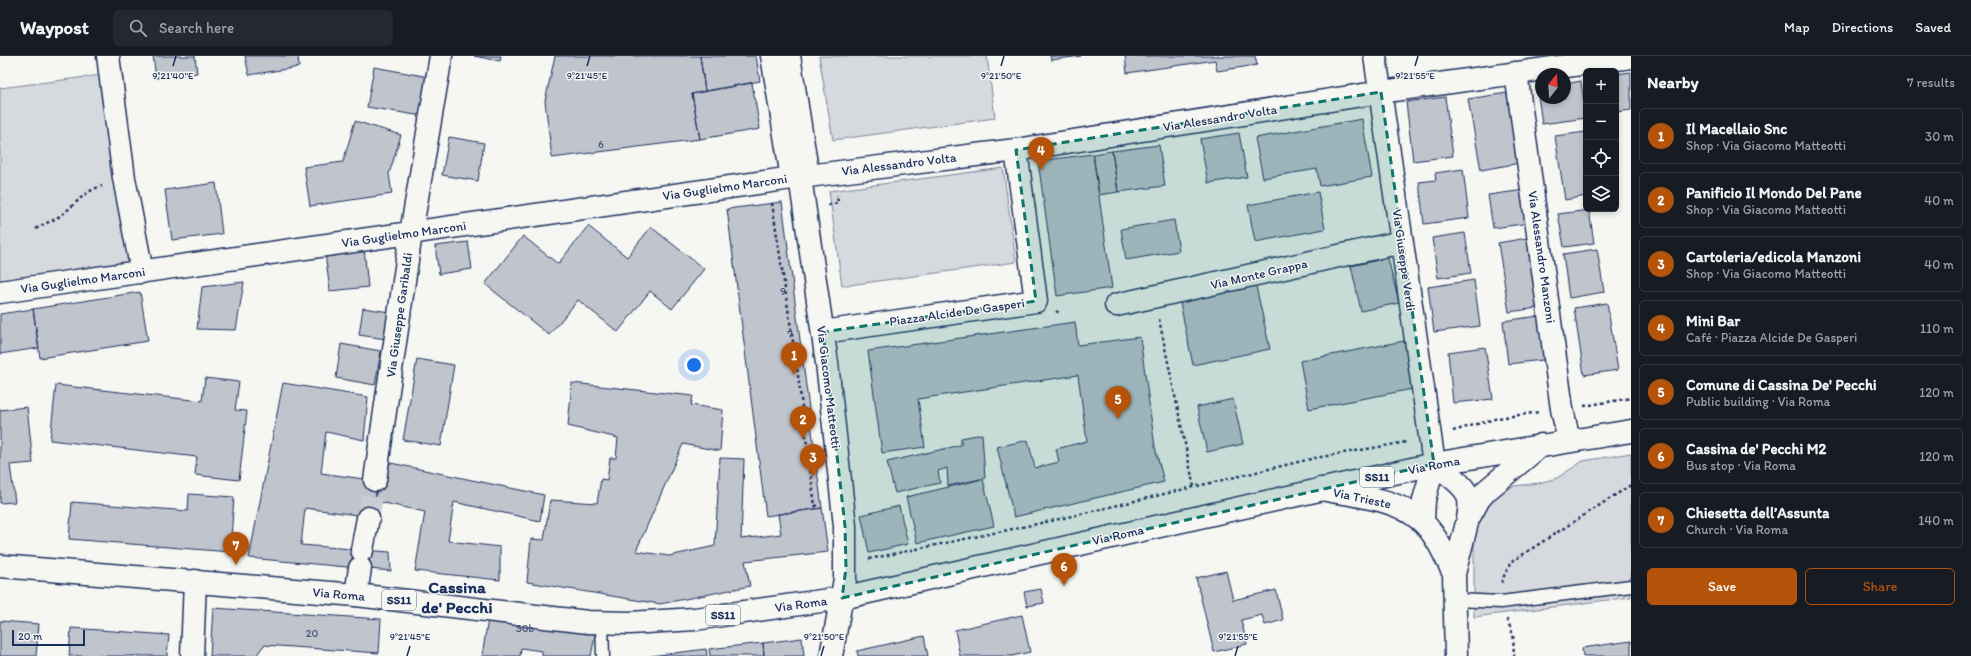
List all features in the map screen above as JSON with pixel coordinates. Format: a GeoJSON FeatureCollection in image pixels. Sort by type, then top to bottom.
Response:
{"type":"FeatureCollection","features":[{"type":"Feature","properties":{"kind":"street"},"geometry":{"type":"LineString","coordinates":[[108,56],[124,178],[142,272]]}},
{"type":"Feature","properties":{"kind":"street","name":"Via Giuseppe Garibaldi"},"geometry":{"type":"LineString","coordinates":[[375,480],[411,233],[441,56]]}},
{"type":"Feature","properties":{"kind":"street"},"geometry":{"type":"LineString","coordinates":[[772,56],[800,177]]}},
{"type":"Feature","properties":{"kind":"street"},"geometry":{"type":"LineString","coordinates":[[789,56],[800,177]]}},
{"type":"Feature","properties":{"kind":"street","name":"Via Giuseppe Verdi"},"geometry":{"type":"LineString","coordinates":[[1375,56],[1434,464]]}},
{"type":"Feature","properties":{"kind":"street","name":"Via Alessandro Volta"},"geometry":{"type":"LineString","coordinates":[[800,177],[1016,150],[1381,92],[1631,57]]}},
{"type":"Feature","properties":{"kind":"street","name":"Via Alessandro Manzoni"},"geometry":{"type":"LineString","coordinates":[[1516,73],[1562,409],[1568,441]]}},
{"type":"Feature","properties":{"kind":"street","name":"Piazza Alcide De Gasperi"},"geometry":{"type":"LineString","coordinates":[[822,332],[1036,301],[1016,150]]}},
{"type":"Feature","properties":{"kind":"street","name":"Via Guglielmo Marconi"},"geometry":{"type":"LineString","coordinates":[[0,292],[800,177]]}},
{"type":"Feature","properties":{"kind":"street","name":"Via Giacomo Matteotti"},"geometry":{"type":"LineString","coordinates":[[800,177],[822,332],[846,526],[846,557],[842,598],[831,656]]}},
{"type":"Feature","properties":{"kind":"street","name":"Via Monte Grappa"},"geometry":{"type":"LineString","coordinates":[[1116,305],[1402,242]]}},
{"type":"Feature","properties":{"kind":"street","name":"Via Roma"},"geometry":{"type":"LineString","coordinates":[[0,566],[356,595],[602,623],[695,619],[842,598],[1434,464],[1631,431]]}},
{"type":"Feature","properties":{"kind":"street","name":"Via Trieste"},"geometry":{"type":"LineString","coordinates":[[1468,519],[1479,499],[1487,490],[1541,445]]}},
{"type":"Feature","properties":{"kind":"street"},"geometry":{"type":"LineString","coordinates":[[1423,522],[1424,500],[1434,464]]}},
{"type":"Feature","properties":{"kind":"street","name":"Via Trieste"},"geometry":{"type":"LineString","coordinates":[[1434,464],[1459,484],[1467,494],[1470,502],[1468,519],[1454,574],[1456,656]]}},
{"type":"Feature","properties":{"kind":"street","name":"Via Trieste"},"geometry":{"type":"LineString","coordinates":[[1320,489],[1394,504],[1404,509],[1423,522],[1433,534],[1454,574]]}},
{"type":"Feature","properties":{"kind":"street"},"geometry":{"type":"LineString","coordinates":[[356,595],[368,518]]}},
{"type":"Feature","properties":{"kind":"street"},"geometry":{"type":"LineString","coordinates":[[192,656],[195,581]]}},
{"type":"Feature","properties":{"kind":"lane"},"geometry":{"type":"LineString","coordinates":[[1455,600],[1501,602],[1631,586]]}},
{"type":"Feature","properties":{"kind":"lane"},"geometry":{"type":"LineString","coordinates":[[602,623],[603,656]]}},
{"type":"Feature","properties":{"kind":"path"},"geometry":{"type":"LineString","coordinates":[[36,229],[56,219],[70,209],[86,192],[124,178]]}},
{"type":"Feature","properties":{"kind":"path"},"geometry":{"type":"LineString","coordinates":[[772,203],[797,368],[815,506],[820,505],[821,508]]}},
{"type":"Feature","properties":{"kind":"path"},"geometry":{"type":"LineString","coordinates":[[1154,297],[1194,487]]}},
{"type":"Feature","properties":{"kind":"path"},"geometry":{"type":"LineString","coordinates":[[846,557],[865,554],[866,559],[1051,521],[1314,458],[1430,438],[1498,418],[1631,398]]}},
{"type":"Feature","properties":{"kind":"path"},"geometry":{"type":"LineString","coordinates":[[1514,656],[1514,635],[1501,602],[1503,578],[1511,562],[1631,485]]}},
{"type":"Feature","properties":{"kind":"highlighted area"},"geometry":{"type":"Polygon","coordinates":[[[1381,92],[1434,464],[842,598],[846,568],[845,526],[823,332],[1036,301],[1016,150],[1381,92]]]}},
{"type":"Feature","properties":{"kind":"shaded area"},"geometry":{"type":"Polygon","coordinates":[[[819,56],[987,56],[995,118],[833,140],[819,56]]]}},
{"type":"Feature","properties":{"kind":"shaded area"},"geometry":{"type":"Polygon","coordinates":[[[110,74],[141,274],[0,293],[0,88],[110,74]]]}},
{"type":"Feature","properties":{"kind":"shaded area"},"geometry":{"type":"Polygon","coordinates":[[[1003,168],[1016,262],[842,286],[829,191],[1003,168]]]}},
{"type":"Feature","properties":{"kind":"shaded area"},"geometry":{"type":"Polygon","coordinates":[[[1631,453],[1631,597],[1474,617],[1474,534],[1483,511],[1492,500],[1500,493],[1514,486],[1539,483],[1557,478],[1583,461],[1631,453]]]}},
{"type":"Feature","properties":{"kind":"building"},"geometry":{"type":"Polygon","coordinates":[[[153,56],[195,56],[197,73],[156,78],[153,56]]]}},
{"type":"Feature","properties":{"kind":"building"},"geometry":{"type":"Polygon","coordinates":[[[245,56],[298,56],[299,67],[249,75],[245,56]]]}},
{"type":"Feature","properties":{"kind":"building"},"geometry":{"type":"Polygon","coordinates":[[[474,56],[501,56],[500,61],[474,56]]]}},
{"type":"Feature","properties":{"kind":"building"},"geometry":{"type":"Polygon","coordinates":[[[555,56],[700,56],[705,91],[692,94],[700,139],[552,158],[545,101],[555,56]]]}},
{"type":"Feature","properties":{"kind":"building"},"geometry":{"type":"Polygon","coordinates":[[[700,56],[756,56],[760,81],[705,91],[700,56]]]}},
{"type":"Feature","properties":{"kind":"building"},"geometry":{"type":"Polygon","coordinates":[[[1050,56],[1081,56],[1051,60],[1050,56]]]}},
{"type":"Feature","properties":{"kind":"building"},"geometry":{"type":"Polygon","coordinates":[[[1125,56],[1255,56],[1257,65],[1217,71],[1215,60],[1127,73],[1125,56]]]}},
{"type":"Feature","properties":{"kind":"building"},"geometry":{"type":"Polygon","coordinates":[[[374,67],[429,77],[422,116],[367,107],[374,67]]]}},
{"type":"Feature","properties":{"kind":"building"},"geometry":{"type":"Polygon","coordinates":[[[1631,72],[1631,110],[1619,112],[1619,74],[1631,72]]]}},
{"type":"Feature","properties":{"kind":"building"},"geometry":{"type":"Polygon","coordinates":[[[1581,81],[1583,96],[1583,118],[1542,124],[1539,104],[1571,104],[1571,83],[1581,81]]]}},
{"type":"Feature","properties":{"kind":"building"},"geometry":{"type":"Polygon","coordinates":[[[752,83],[760,129],[700,139],[692,94],[752,83]]]}},
{"type":"Feature","properties":{"kind":"building"},"geometry":{"type":"Polygon","coordinates":[[[1507,93],[1520,163],[1481,170],[1468,99],[1507,93]]]}},
{"type":"Feature","properties":{"kind":"building"},"geometry":{"type":"Polygon","coordinates":[[[1445,97],[1453,156],[1413,161],[1406,102],[1445,97]]]}},
{"type":"Feature","properties":{"kind":"building"},"geometry":{"type":"Polygon","coordinates":[[[1362,119],[1372,177],[1320,186],[1317,169],[1263,178],[1255,138],[1362,119]]]}},
{"type":"Feature","properties":{"kind":"building"},"geometry":{"type":"Polygon","coordinates":[[[355,121],[401,135],[389,174],[392,194],[310,206],[304,167],[343,162],[355,121]]]}},
{"type":"Feature","properties":{"kind":"building"},"geometry":{"type":"Polygon","coordinates":[[[1583,132],[1583,197],[1565,200],[1555,136],[1583,132]]]}},
{"type":"Feature","properties":{"kind":"building"},"geometry":{"type":"Polygon","coordinates":[[[1239,133],[1247,177],[1208,183],[1200,139],[1239,133]]]}},
{"type":"Feature","properties":{"kind":"building"},"geometry":{"type":"Polygon","coordinates":[[[449,137],[484,143],[478,181],[442,175],[449,137]]]}},
{"type":"Feature","properties":{"kind":"building"},"geometry":{"type":"Polygon","coordinates":[[[1159,145],[1165,186],[1118,192],[1112,151],[1159,145]]]}},
{"type":"Feature","properties":{"kind":"building"},"geometry":{"type":"Polygon","coordinates":[[[1112,151],[1118,192],[1099,195],[1093,154],[1112,151]]]}},
{"type":"Feature","properties":{"kind":"building"},"geometry":{"type":"Polygon","coordinates":[[[1093,154],[1112,288],[1057,296],[1038,161],[1093,154]]]}},
{"type":"Feature","properties":{"kind":"building"},"geometry":{"type":"Polygon","coordinates":[[[1463,169],[1469,218],[1424,224],[1419,182],[1436,180],[1435,173],[1463,169]]]}},
{"type":"Feature","properties":{"kind":"building"},"geometry":{"type":"Polygon","coordinates":[[[216,183],[222,234],[172,240],[165,190],[216,183]]]}},
{"type":"Feature","properties":{"kind":"building"},"geometry":{"type":"Polygon","coordinates":[[[1525,190],[1530,223],[1493,228],[1488,195],[1525,190]]]}},
{"type":"Feature","properties":{"kind":"building"},"geometry":{"type":"Polygon","coordinates":[[[1318,192],[1325,229],[1255,242],[1248,205],[1318,192]]]}},
{"type":"Feature","properties":{"kind":"building"},"geometry":{"type":"Polygon","coordinates":[[[782,202],[822,508],[766,516],[727,209],[782,202]]]}},
{"type":"Feature","properties":{"kind":"building"},"geometry":{"type":"Polygon","coordinates":[[[1583,211],[1583,212],[1589,212],[1594,243],[1564,247],[1558,214],[1583,211]]]}},
{"type":"Feature","properties":{"kind":"building"},"geometry":{"type":"Polygon","coordinates":[[[1174,220],[1179,251],[1126,260],[1121,229],[1174,220]]]}},
{"type":"Feature","properties":{"kind":"building"},"geometry":{"type":"Polygon","coordinates":[[[588,226],[627,257],[651,227],[704,269],[672,309],[650,291],[618,332],[578,300],[549,335],[485,284],[523,236],[558,264],[588,226]]]}},
{"type":"Feature","properties":{"kind":"building"},"geometry":{"type":"Polygon","coordinates":[[[1465,233],[1471,273],[1438,278],[1432,238],[1465,233]]]}},
{"type":"Feature","properties":{"kind":"building"},"geometry":{"type":"Polygon","coordinates":[[[1533,237],[1544,307],[1509,312],[1498,243],[1533,237]]]}},
{"type":"Feature","properties":{"kind":"building"},"geometry":{"type":"Polygon","coordinates":[[[468,242],[472,269],[439,274],[435,246],[468,242]]]}},
{"type":"Feature","properties":{"kind":"building"},"geometry":{"type":"Polygon","coordinates":[[[364,248],[368,287],[330,291],[325,253],[364,248]]]}},
{"type":"Feature","properties":{"kind":"building"},"geometry":{"type":"Polygon","coordinates":[[[1597,249],[1604,292],[1569,298],[1563,254],[1597,249]]]}},
{"type":"Feature","properties":{"kind":"building"},"geometry":{"type":"Polygon","coordinates":[[[1388,258],[1399,303],[1361,311],[1351,266],[1388,258]]]}},
{"type":"Feature","properties":{"kind":"building"},"geometry":{"type":"Polygon","coordinates":[[[1474,280],[1480,326],[1434,332],[1428,287],[1474,280]]]}},
{"type":"Feature","properties":{"kind":"building"},"geometry":{"type":"Polygon","coordinates":[[[244,282],[236,330],[197,329],[202,287],[244,282]]]}},
{"type":"Feature","properties":{"kind":"building"},"geometry":{"type":"Polygon","coordinates":[[[1255,282],[1270,349],[1193,365],[1179,298],[1255,282]]]}},
{"type":"Feature","properties":{"kind":"building"},"geometry":{"type":"Polygon","coordinates":[[[140,292],[148,341],[40,358],[33,309],[140,292]]]}},
{"type":"Feature","properties":{"kind":"building"},"geometry":{"type":"Polygon","coordinates":[[[1607,303],[1618,370],[1584,375],[1574,308],[1607,303]]]}},
{"type":"Feature","properties":{"kind":"building"},"geometry":{"type":"Polygon","coordinates":[[[363,308],[390,312],[386,339],[359,335],[363,308]]]}},
{"type":"Feature","properties":{"kind":"building"},"geometry":{"type":"Polygon","coordinates":[[[33,309],[39,348],[0,354],[0,314],[33,309]]]}},
{"type":"Feature","properties":{"kind":"building"},"geometry":{"type":"Polygon","coordinates":[[[1546,315],[1551,359],[1508,364],[1503,321],[1546,315]]]}},
{"type":"Feature","properties":{"kind":"building"},"geometry":{"type":"Polygon","coordinates":[[[1075,322],[1078,345],[1140,337],[1155,447],[1164,482],[1014,517],[997,447],[1028,440],[1035,468],[1059,462],[1056,449],[1087,441],[1078,375],[918,399],[925,447],[882,453],[868,351],[1075,322]]]}},
{"type":"Feature","properties":{"kind":"building"},"geometry":{"type":"Polygon","coordinates":[[[1409,340],[1418,388],[1309,409],[1300,361],[1409,340]]]}},
{"type":"Feature","properties":{"kind":"building"},"geometry":{"type":"Polygon","coordinates":[[[341,344],[381,351],[375,385],[336,378],[341,344]]]}},
{"type":"Feature","properties":{"kind":"building"},"geometry":{"type":"Polygon","coordinates":[[[1485,347],[1493,399],[1453,403],[1448,352],[1485,347]]]}},
{"type":"Feature","properties":{"kind":"building"},"geometry":{"type":"Polygon","coordinates":[[[417,359],[454,365],[441,446],[403,440],[417,359]]]}},
{"type":"Feature","properties":{"kind":"building"},"geometry":{"type":"Polygon","coordinates":[[[205,378],[239,382],[235,410],[247,411],[239,480],[195,475],[197,457],[50,440],[56,385],[202,401],[205,378]]]}},
{"type":"Feature","properties":{"kind":"building"},"geometry":{"type":"Polygon","coordinates":[[[283,383],[368,397],[364,440],[326,432],[321,473],[378,481],[372,517],[305,508],[301,545],[390,552],[391,571],[249,558],[283,383]]]}},
{"type":"Feature","properties":{"kind":"building"},"geometry":{"type":"Polygon","coordinates":[[[572,383],[693,396],[691,405],[723,410],[720,451],[683,444],[636,551],[669,556],[715,546],[720,458],[744,459],[741,539],[781,534],[778,514],[822,508],[828,552],[745,561],[750,586],[660,604],[527,582],[531,539],[544,540],[550,500],[597,503],[601,479],[607,480],[610,458],[616,458],[618,438],[568,426],[572,383]]]}},
{"type":"Feature","properties":{"kind":"building"},"geometry":{"type":"Polygon","coordinates":[[[1233,399],[1243,444],[1207,452],[1197,407],[1233,399]]]}},
{"type":"Feature","properties":{"kind":"building"},"geometry":{"type":"Polygon","coordinates":[[[27,407],[33,463],[10,465],[15,502],[0,503],[0,410],[27,407]]]}},
{"type":"Feature","properties":{"kind":"building"},"geometry":{"type":"Polygon","coordinates":[[[982,434],[985,478],[948,486],[947,468],[938,471],[940,483],[895,493],[887,462],[961,445],[961,438],[982,434]]]}},
{"type":"Feature","properties":{"kind":"building"},"geometry":{"type":"Polygon","coordinates":[[[381,461],[544,495],[540,521],[454,502],[448,541],[500,547],[500,580],[415,571],[425,512],[375,501],[381,461]]]}},
{"type":"Feature","properties":{"kind":"building"},"geometry":{"type":"Polygon","coordinates":[[[983,479],[994,526],[917,543],[906,497],[983,479]]]}},
{"type":"Feature","properties":{"kind":"building"},"geometry":{"type":"Polygon","coordinates":[[[189,494],[234,497],[230,552],[69,539],[72,502],[188,511],[189,494]]]}},
{"type":"Feature","properties":{"kind":"building"},"geometry":{"type":"Polygon","coordinates":[[[899,506],[908,544],[869,553],[861,515],[899,506]]]}},
{"type":"Feature","properties":{"kind":"building"},"geometry":{"type":"Polygon","coordinates":[[[1226,571],[1233,600],[1276,590],[1283,620],[1265,625],[1262,615],[1241,620],[1247,644],[1214,652],[1196,578],[1226,571]]]}},
{"type":"Feature","properties":{"kind":"building"},"geometry":{"type":"Polygon","coordinates":[[[1041,589],[1044,603],[1027,606],[1024,592],[1041,589]]]}},
{"type":"Feature","properties":{"kind":"building"},"geometry":{"type":"Polygon","coordinates":[[[213,608],[381,619],[379,653],[264,645],[256,656],[210,656],[213,608]]]}},
{"type":"Feature","properties":{"kind":"building"},"geometry":{"type":"Polygon","coordinates":[[[489,613],[596,630],[591,656],[542,656],[542,651],[521,648],[520,656],[482,656],[489,613]]]}},
{"type":"Feature","properties":{"kind":"building"},"geometry":{"type":"Polygon","coordinates":[[[1022,615],[1030,652],[1012,656],[960,656],[955,630],[1022,615]]]}},
{"type":"Feature","properties":{"kind":"building"},"geometry":{"type":"Polygon","coordinates":[[[0,621],[39,624],[36,656],[0,656],[0,621]]]}},
{"type":"Feature","properties":{"kind":"building"},"geometry":{"type":"Polygon","coordinates":[[[71,628],[169,635],[167,656],[69,656],[71,628]]]}},
{"type":"Feature","properties":{"kind":"building"},"geometry":{"type":"Polygon","coordinates":[[[924,636],[928,656],[858,656],[857,651],[924,636]]]}},
{"type":"Feature","properties":{"kind":"building"},"geometry":{"type":"Polygon","coordinates":[[[802,638],[804,656],[764,656],[763,643],[802,638]]]}},
{"type":"Feature","properties":{"kind":"building"},"geometry":{"type":"Polygon","coordinates":[[[1631,641],[1631,656],[1583,656],[1582,648],[1631,641]]]}},
{"type":"Feature","properties":{"kind":"building"},"geometry":{"type":"Polygon","coordinates":[[[763,643],[764,656],[710,656],[709,649],[763,643]]]}},
{"type":"Feature","properties":{"kind":"building"},"geometry":{"type":"Polygon","coordinates":[[[706,649],[707,656],[651,656],[667,654],[706,649]]]}},
{"type":"Feature","properties":{"kind":"tunnel"},"geometry":{"type":"LineString","coordinates":[[368,518],[375,480]]}},
{"type":"Feature","properties":{"kind":"place","name":"Mini Bar"},"geometry":{"type":"Point","coordinates":[1041,170]}},
{"type":"Feature","properties":{"kind":"place","name":"Il Macellaio Snc"},"geometry":{"type":"Point","coordinates":[794,375]}},
{"type":"Feature","properties":{"kind":"place","name":"Comune di Cassina De' Pecchi"},"geometry":{"type":"Point","coordinates":[1118,419]}},
{"type":"Feature","properties":{"kind":"place","name":"Panificio Il Mondo Del Pane"},"geometry":{"type":"Point","coordinates":[803,439]}},
{"type":"Feature","properties":{"kind":"place","name":"Cartoleria/edicola Manzoni"},"geometry":{"type":"Point","coordinates":[813,477]}},
{"type":"Feature","properties":{"kind":"place","name":"Chiesetta dell’Assunta"},"geometry":{"type":"Point","coordinates":[236,565]}},
{"type":"Feature","properties":{"kind":"place","name":"Cassina de' Pecchi M2"},"geometry":{"type":"Point","coordinates":[1064,586]}},
{"type":"Feature","properties":{"kind":"district","name":"Cassina de' Pecchi"},"geometry":{"type":"Point","coordinates":[457,597]}}]}
